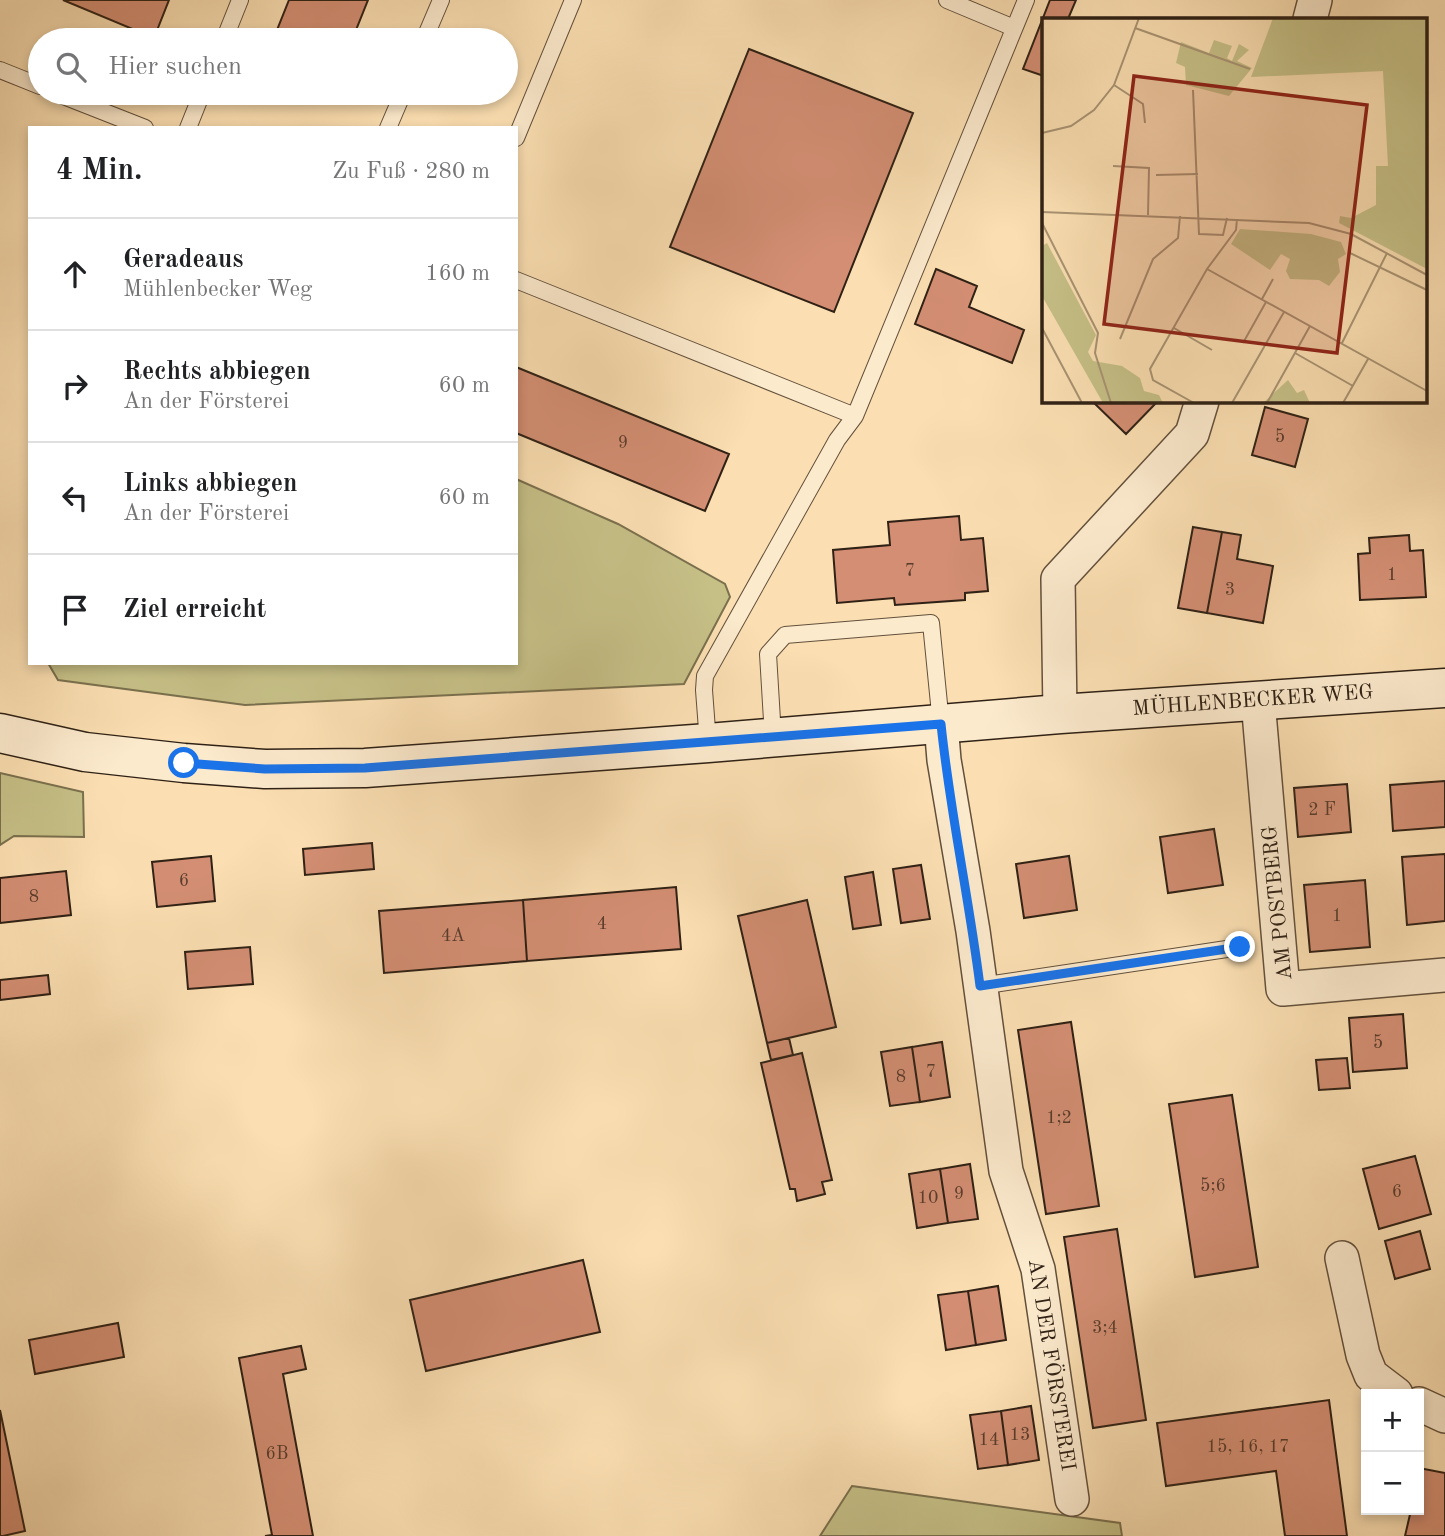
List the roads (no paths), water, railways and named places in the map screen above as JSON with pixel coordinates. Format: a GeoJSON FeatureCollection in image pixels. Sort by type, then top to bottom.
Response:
{"type":"FeatureCollection","features":[{"type":"Feature","properties":{"kind":"main road","name":"MÜHLENBECKER WEG"},"geometry":{"type":"LineString","coordinates":[[0,733],[85,752],[184,763],[265,769],[365,768],[1060,714],[1445,688]]}},
{"type":"Feature","properties":{"kind":"street"},"geometry":{"type":"LineString","coordinates":[[1310,18],[1315,0]]}},
{"type":"Feature","properties":{"kind":"street"},"geometry":{"type":"LineString","coordinates":[[1060,714],[1058,579],[1192,434],[1202,402]]}},
{"type":"Feature","properties":{"kind":"street","name":"AM POSTBERG"},"geometry":{"type":"LineString","coordinates":[[1258,701],[1283,989],[1445,975]]}},
{"type":"Feature","properties":{"kind":"street","name":"AN DER FÖRSTEREI"},"geometry":{"type":"LineString","coordinates":[[941,724],[944,760],[973,931],[1006,1171],[1038,1269],[1072,1499]]}},
{"type":"Feature","properties":{"kind":"street"},"geometry":{"type":"LineString","coordinates":[[1342,1258],[1363,1355],[1371,1375],[1389,1389]]}},
{"type":"Feature","properties":{"kind":"street"},"geometry":{"type":"LineString","coordinates":[[1424,1407],[1445,1416]]}},
{"type":"Feature","properties":{"kind":"lane"},"geometry":{"type":"LineString","coordinates":[[229,28],[240,0]]}},
{"type":"Feature","properties":{"kind":"lane"},"geometry":{"type":"LineString","coordinates":[[429,28],[441,0]]}},
{"type":"Feature","properties":{"kind":"lane"},"geometry":{"type":"LineString","coordinates":[[518,133],[573,0]]}},
{"type":"Feature","properties":{"kind":"lane"},"geometry":{"type":"LineString","coordinates":[[947,0],[1014,28]]}},
{"type":"Feature","properties":{"kind":"lane"},"geometry":{"type":"LineString","coordinates":[[708,743],[705,676],[837,440],[855,416],[1026,0]]}},
{"type":"Feature","properties":{"kind":"lane"},"geometry":{"type":"LineString","coordinates":[[0,70],[28,81]]}},
{"type":"Feature","properties":{"kind":"lane"},"geometry":{"type":"LineString","coordinates":[[87,105],[140,126]]}},
{"type":"Feature","properties":{"kind":"lane"},"geometry":{"type":"LineString","coordinates":[[189,126],[197,105]]}},
{"type":"Feature","properties":{"kind":"lane"},"geometry":{"type":"LineString","coordinates":[[389,126],[397,105]]}},
{"type":"Feature","properties":{"kind":"lane"},"geometry":{"type":"LineString","coordinates":[[518,281],[855,416]]}},
{"type":"Feature","properties":{"kind":"lane"},"geometry":{"type":"LineString","coordinates":[[773,737],[768,654],[785,635],[931,623],[941,724]]}},
{"type":"Feature","properties":{"kind":"lane"},"geometry":{"type":"LineString","coordinates":[[980,986],[1240,947]]}}]}
